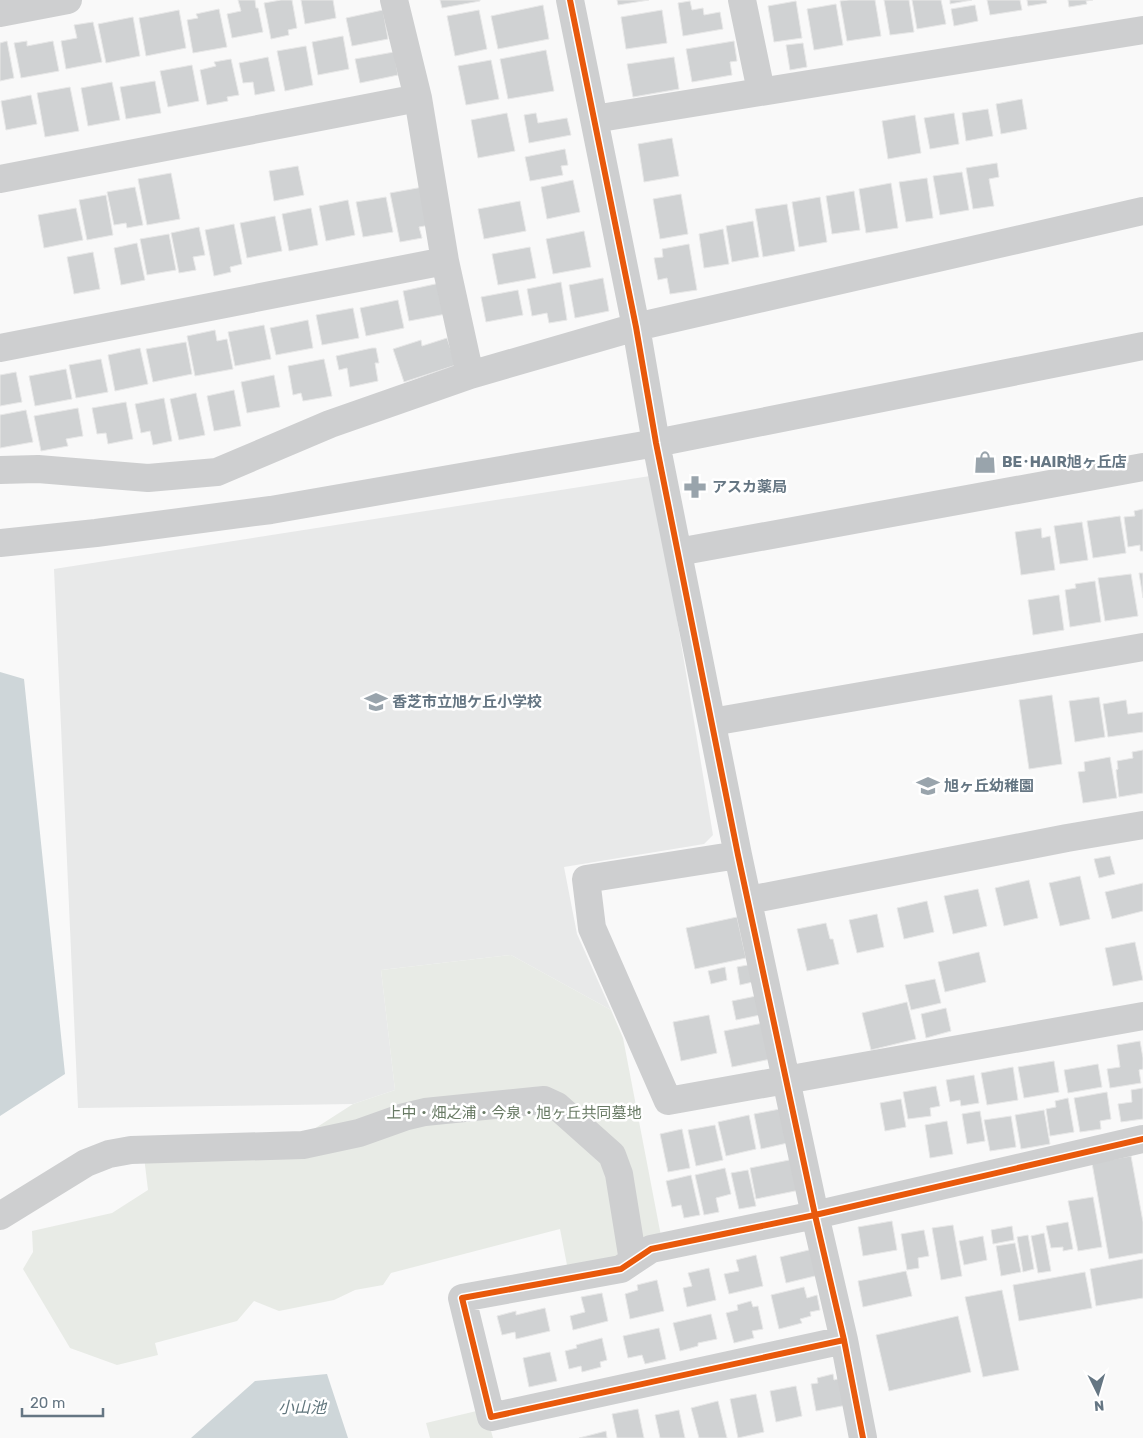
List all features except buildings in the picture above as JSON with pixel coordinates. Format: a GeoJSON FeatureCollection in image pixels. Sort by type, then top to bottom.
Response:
{"type":"FeatureCollection","features":[{"type":"Feature","properties":{"kind":"street"},"geometry":{"type":"LineString","coordinates":[[0,13],[68,0]]}},
{"type":"Feature","properties":{"kind":"street"},"geometry":{"type":"LineString","coordinates":[[394,0],[418,98],[445,261],[470,374]]}},
{"type":"Feature","properties":{"kind":"street"},"geometry":{"type":"LineString","coordinates":[[570,0],[636,327],[656,443],[738,855],[815,1216],[844,1340],[863,1438]]}},
{"type":"Feature","properties":{"kind":"street"},"geometry":{"type":"LineString","coordinates":[[742,0],[761,91]]}},
{"type":"Feature","properties":{"kind":"street"},"geometry":{"type":"LineString","coordinates":[[594,118],[1143,30]]}},
{"type":"Feature","properties":{"kind":"street"},"geometry":{"type":"LineString","coordinates":[[0,179],[418,98]]}},
{"type":"Feature","properties":{"kind":"street"},"geometry":{"type":"LineString","coordinates":[[0,470],[38,469],[148,478],[218,472],[330,424],[470,374],[636,327],[1143,211]]}},
{"type":"Feature","properties":{"kind":"street"},"geometry":{"type":"LineString","coordinates":[[0,348],[445,261]]}},
{"type":"Feature","properties":{"kind":"street"},"geometry":{"type":"LineString","coordinates":[[0,543],[96,533],[272,510],[656,443],[1143,346]]}},
{"type":"Feature","properties":{"kind":"street"},"geometry":{"type":"LineString","coordinates":[[678,552],[1143,467]]}},
{"type":"Feature","properties":{"kind":"street"},"geometry":{"type":"LineString","coordinates":[[712,722],[1143,647]]}},
{"type":"Feature","properties":{"kind":"street"},"geometry":{"type":"LineString","coordinates":[[749,900],[1143,825]]}},
{"type":"Feature","properties":{"kind":"street"},"geometry":{"type":"LineString","coordinates":[[738,855],[586,879],[592,928],[668,1101],[1143,1016]]}},
{"type":"Feature","properties":{"kind":"street"},"geometry":{"type":"LineString","coordinates":[[0,1216],[86,1163],[109,1154],[131,1150],[303,1145],[359,1133],[404,1117],[425,1112],[544,1100],[557,1106],[612,1155],[619,1174],[633,1261]]}},
{"type":"Feature","properties":{"kind":"street"},"geometry":{"type":"LineString","coordinates":[[844,1340],[491,1417],[462,1298],[620,1269],[651,1249],[815,1216],[1143,1139]]}},
{"type":"Feature","properties":{"kind":"shaded area","name":"香芝市立旭ケ丘小学校"},"geometry":{"type":"Polygon","coordinates":[[[650,476],[654,481],[713,835],[704,844],[564,867],[577,934],[611,1010],[511,955],[381,970],[395,1090],[353,1104],[78,1108],[54,569],[650,476]]]}},
{"type":"Feature","properties":{"kind":"green space","name":"上中・畑之浦・今泉・旭ヶ丘共同墓地"},"geometry":{"type":"Polygon","coordinates":[[[511,955],[611,1010],[623,1038],[661,1236],[615,1259],[567,1265],[560,1229],[391,1273],[383,1285],[355,1290],[334,1300],[279,1311],[254,1301],[237,1321],[155,1343],[158,1355],[117,1365],[70,1348],[23,1269],[33,1252],[32,1231],[112,1213],[148,1190],[142,1140],[281,1140],[314,1129],[353,1104],[395,1090],[381,970],[511,955]]]}},
{"type":"Feature","properties":{"kind":"green space"},"geometry":{"type":"Polygon","coordinates":[[[485,1409],[493,1438],[430,1438],[426,1423],[485,1409]]]}},
{"type":"Feature","properties":{"kind":"water"},"geometry":{"type":"Polygon","coordinates":[[[0,672],[24,679],[65,1074],[0,1116],[0,672]]]}},
{"type":"Feature","properties":{"kind":"water","name":"小山池"},"geometry":{"type":"Polygon","coordinates":[[[327,1374],[348,1438],[191,1438],[255,1381],[327,1374]]]}},
{"type":"Feature","properties":{"kind":"cycle path"},"geometry":{"type":"LineString","coordinates":[[570,0],[636,327],[656,443],[738,855],[815,1215],[844,1340],[863,1438]]}},
{"type":"Feature","properties":{"kind":"cycle path"},"geometry":{"type":"LineString","coordinates":[[844,1340],[491,1417],[462,1298],[621,1269],[651,1249],[815,1215],[1143,1139]]}},
{"type":"Feature","properties":{"kind":"place","name":"BE･HAIR旭ヶ丘店"},"geometry":{"type":"Point","coordinates":[985,462]}},
{"type":"Feature","properties":{"kind":"place","name":"アスカ薬局"},"geometry":{"type":"Point","coordinates":[695,487]}},
{"type":"Feature","properties":{"kind":"place","name":"香芝市立旭ケ丘小学校"},"geometry":{"type":"Point","coordinates":[376,702]}},
{"type":"Feature","properties":{"kind":"place","name":"旭ヶ丘幼稚園"},"geometry":{"type":"Point","coordinates":[928,786]}}]}
